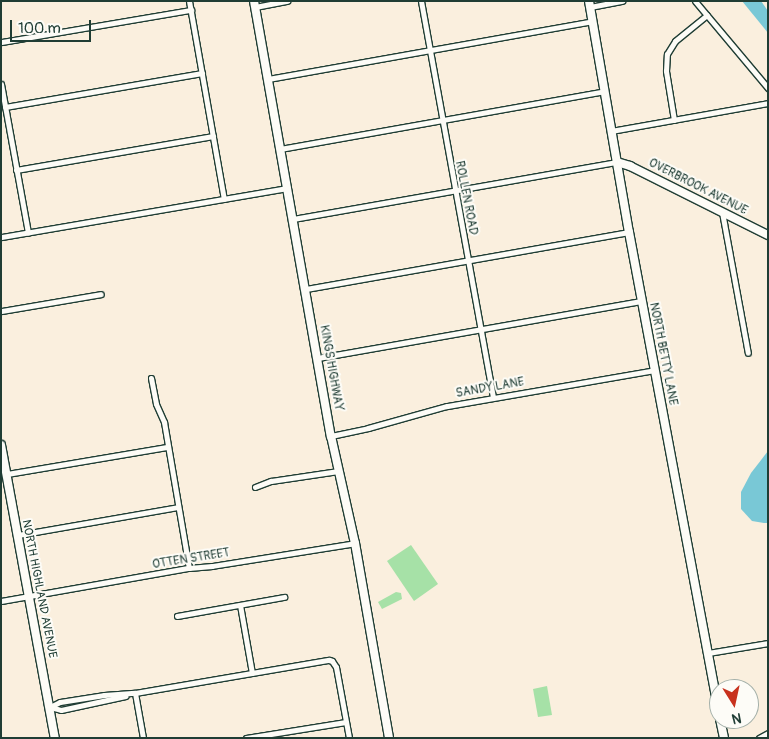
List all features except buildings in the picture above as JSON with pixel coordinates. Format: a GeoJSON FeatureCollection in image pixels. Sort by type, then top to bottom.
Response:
{"type":"FeatureCollection","features":[{"type":"Feature","properties":{"kind":"street"},"geometry":{"type":"LineString","coordinates":[[189,1],[224,199]]}},
{"type":"Feature","properties":{"kind":"street"},"geometry":{"type":"LineString","coordinates":[[254,4],[287,1]]}},
{"type":"Feature","properties":{"kind":"street","name":"ROLLEN ROAD"},"geometry":{"type":"LineString","coordinates":[[421,1],[493,398]]}},
{"type":"Feature","properties":{"kind":"street"},"geometry":{"type":"LineString","coordinates":[[590,4],[622,1]]}},
{"type":"Feature","properties":{"kind":"street"},"geometry":{"type":"LineString","coordinates":[[695,1],[768,88]]}},
{"type":"Feature","properties":{"kind":"street","name":"KINGS HIGHWAY"},"geometry":{"type":"LineString","coordinates":[[254,4],[331,436],[355,543],[389,738]]}},
{"type":"Feature","properties":{"kind":"street","name":"NORTH BETTY LANE"},"geometry":{"type":"LineString","coordinates":[[590,4],[628,232],[713,679]]}},
{"type":"Feature","properties":{"kind":"street"},"geometry":{"type":"LineString","coordinates":[[1,42],[191,10]]}},
{"type":"Feature","properties":{"kind":"street"},"geometry":{"type":"LineString","coordinates":[[674,120],[666,71],[666,54],[675,41],[707,15]]}},
{"type":"Feature","properties":{"kind":"street"},"geometry":{"type":"LineString","coordinates":[[268,79],[593,21]]}},
{"type":"Feature","properties":{"kind":"street"},"geometry":{"type":"LineString","coordinates":[[5,107],[202,73]]}},
{"type":"Feature","properties":{"kind":"street"},"geometry":{"type":"LineString","coordinates":[[1,84],[28,233]]}},
{"type":"Feature","properties":{"kind":"street"},"geometry":{"type":"LineString","coordinates":[[280,149],[605,91]]}},
{"type":"Feature","properties":{"kind":"street"},"geometry":{"type":"LineString","coordinates":[[611,131],[768,103]]}},
{"type":"Feature","properties":{"kind":"street"},"geometry":{"type":"LineString","coordinates":[[16,170],[213,136]]}},
{"type":"Feature","properties":{"kind":"street"},"geometry":{"type":"LineString","coordinates":[[293,219],[617,162]]}},
{"type":"Feature","properties":{"kind":"street","name":"OVERBROOK AVENUE"},"geometry":{"type":"LineString","coordinates":[[617,162],[630,166],[768,235]]}},
{"type":"Feature","properties":{"kind":"street"},"geometry":{"type":"LineString","coordinates":[[1,237],[288,188]]}},
{"type":"Feature","properties":{"kind":"street"},"geometry":{"type":"LineString","coordinates":[[722,212],[748,353]]}},
{"type":"Feature","properties":{"kind":"street"},"geometry":{"type":"LineString","coordinates":[[306,289],[628,232]]}},
{"type":"Feature","properties":{"kind":"street"},"geometry":{"type":"LineString","coordinates":[[1,311],[101,294]]}},
{"type":"Feature","properties":{"kind":"street"},"geometry":{"type":"LineString","coordinates":[[318,358],[641,301]]}},
{"type":"Feature","properties":{"kind":"street","name":"SANDY LANE"},"geometry":{"type":"LineString","coordinates":[[331,436],[368,428],[426,411],[654,370]]}},
{"type":"Feature","properties":{"kind":"street"},"geometry":{"type":"LineString","coordinates":[[151,378],[156,404],[164,422],[189,568]]}},
{"type":"Feature","properties":{"kind":"street","name":"NORTH HIGHLAND AVENUE"},"geometry":{"type":"LineString","coordinates":[[1,445],[55,738]]}},
{"type":"Feature","properties":{"kind":"street"},"geometry":{"type":"LineString","coordinates":[[7,474],[167,447]]}},
{"type":"Feature","properties":{"kind":"street"},"geometry":{"type":"LineString","coordinates":[[255,487],[271,481],[338,471]]}},
{"type":"Feature","properties":{"kind":"street"},"geometry":{"type":"LineString","coordinates":[[18,535],[178,507]]}},
{"type":"Feature","properties":{"kind":"street","name":"OTTEN STREET"},"geometry":{"type":"LineString","coordinates":[[1,601],[189,568],[222,565],[355,543]]}},
{"type":"Feature","properties":{"kind":"street"},"geometry":{"type":"LineString","coordinates":[[177,616],[284,598]]}},
{"type":"Feature","properties":{"kind":"street"},"geometry":{"type":"LineString","coordinates":[[240,605],[252,673]]}},
{"type":"Feature","properties":{"kind":"street"},"geometry":{"type":"LineString","coordinates":[[708,653],[768,643]]}},
{"type":"Feature","properties":{"kind":"street"},"geometry":{"type":"LineString","coordinates":[[50,707],[60,702],[104,695],[135,693],[325,660],[332,661],[336,667],[349,738]]}},
{"type":"Feature","properties":{"kind":"street"},"geometry":{"type":"LineString","coordinates":[[135,693],[143,738]]}},
{"type":"Feature","properties":{"kind":"street"},"geometry":{"type":"LineString","coordinates":[[246,738],[346,722]]}},
{"type":"Feature","properties":{"kind":"street"},"geometry":{"type":"LineString","coordinates":[[759,738],[768,733]]}},
{"type":"Feature","properties":{"kind":"green space"},"geometry":{"type":"Polygon","coordinates":[[[411,545],[438,584],[414,601],[387,561],[411,545]]]}},
{"type":"Feature","properties":{"kind":"green space"},"geometry":{"type":"Polygon","coordinates":[[[396,592],[401,593],[402,599],[382,609],[378,602],[396,592]]]}},
{"type":"Feature","properties":{"kind":"green space"},"geometry":{"type":"Polygon","coordinates":[[[547,686],[552,715],[538,717],[533,689],[547,686]]]}},
{"type":"Feature","properties":{"kind":"water"},"geometry":{"type":"Polygon","coordinates":[[[742,1],[761,1],[768,11],[768,33],[742,1]]]}},
{"type":"Feature","properties":{"kind":"water"},"geometry":{"type":"Polygon","coordinates":[[[768,451],[768,523],[764,523],[752,521],[741,509],[741,492],[751,473],[768,451]]]}}]}
